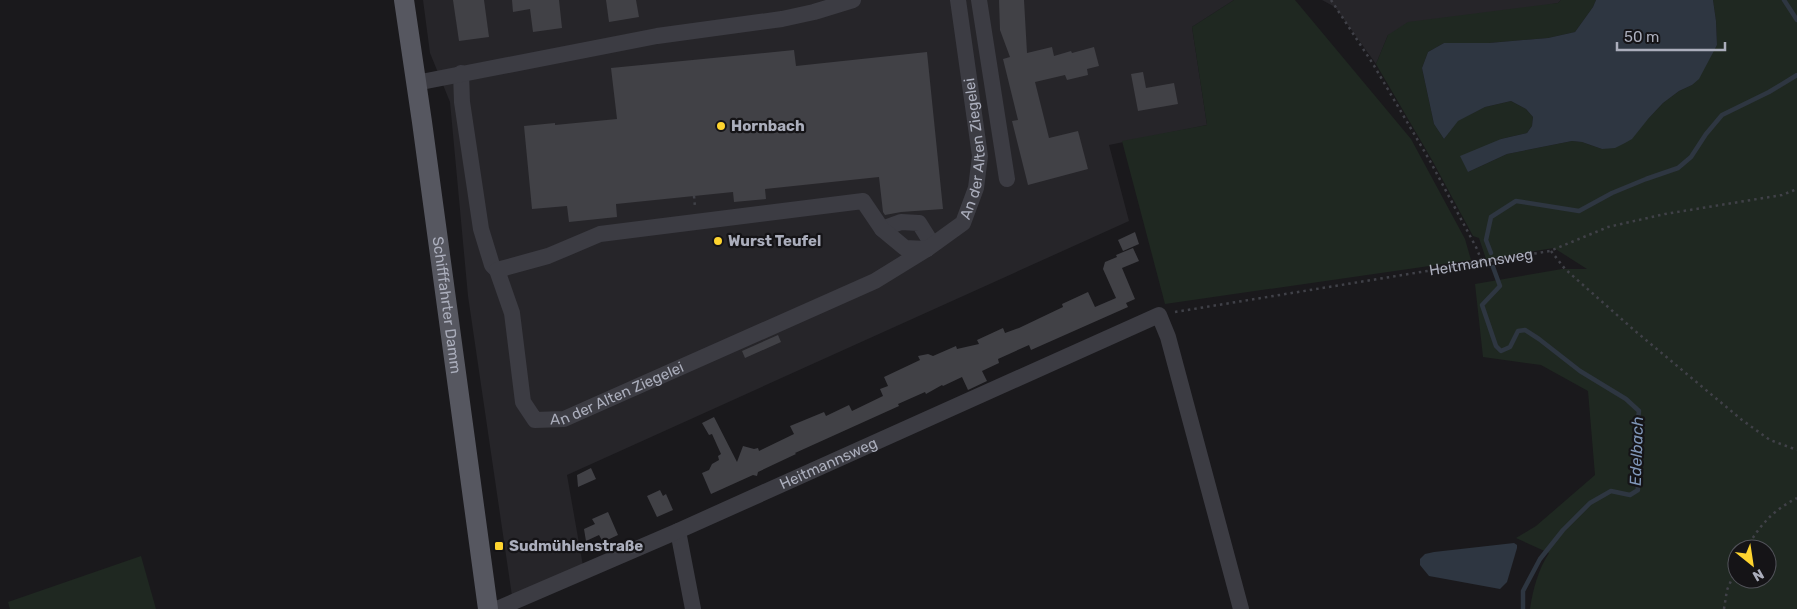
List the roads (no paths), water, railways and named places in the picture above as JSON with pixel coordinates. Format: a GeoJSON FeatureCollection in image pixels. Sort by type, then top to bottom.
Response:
{"type":"FeatureCollection","features":[{"type":"Feature","properties":{"kind":"main road","name":"Schifffahrter Damm"},"geometry":{"type":"LineString","coordinates":[[404,0],[488,609]]}},
{"type":"Feature","properties":{"kind":"street"},"geometry":{"type":"LineString","coordinates":[[416,83],[657,36],[782,19],[814,12],[852,0]]}},
{"type":"Feature","properties":{"kind":"street","name":"An der Alten Ziegelei"},"geometry":{"type":"LineString","coordinates":[[497,270],[512,313],[524,402],[535,420],[564,419],[876,281],[927,249],[962,223],[976,188],[980,156],[958,0]]}},
{"type":"Feature","properties":{"kind":"street"},"geometry":{"type":"LineString","coordinates":[[979,0],[1007,179]]}},
{"type":"Feature","properties":{"kind":"street"},"geometry":{"type":"LineString","coordinates":[[461,73],[462,102],[482,230],[492,265],[497,270],[548,256],[600,234],[863,201],[882,229],[905,248],[927,249],[929,239],[919,223],[900,222],[882,229]]}},
{"type":"Feature","properties":{"kind":"street","name":"Heitmannsweg"},"geometry":{"type":"LineString","coordinates":[[497,609],[678,531],[1159,315],[1168,336],[1240,609]]}},
{"type":"Feature","properties":{"kind":"street"},"geometry":{"type":"LineString","coordinates":[[678,531],[693,609]]}},
{"type":"Feature","properties":{"kind":"waterway","name":"Edelbach"},"geometry":{"type":"LineString","coordinates":[[1784,0],[1797,20]]}},
{"type":"Feature","properties":{"kind":"waterway","name":"Edelbach"},"geometry":{"type":"LineString","coordinates":[[1491,253],[1486,240],[1491,217],[1516,201],[1579,211],[1612,193],[1678,168],[1691,157],[1706,134],[1722,115],[1769,92],[1797,75]]}},
{"type":"Feature","properties":{"kind":"waterway","name":"Edelbach"},"geometry":{"type":"LineString","coordinates":[[1493,267],[1500,286],[1482,305],[1496,346],[1501,351],[1510,347],[1518,331],[1525,330],[1580,371],[1626,399],[1639,411],[1635,444],[1638,490],[1630,495],[1611,491],[1590,503],[1563,530],[1540,559],[1523,591],[1523,609]]}},
{"type":"Feature","properties":{"kind":"place","name":"Hornbach"},"geometry":{"type":"Point","coordinates":[721,126]}},
{"type":"Feature","properties":{"kind":"place","name":"Wurst Teufel"},"geometry":{"type":"Point","coordinates":[718,241]}},
{"type":"Feature","properties":{"kind":"place","name":"Sudmühlenstraße"},"geometry":{"type":"Point","coordinates":[499,546]}}]}
